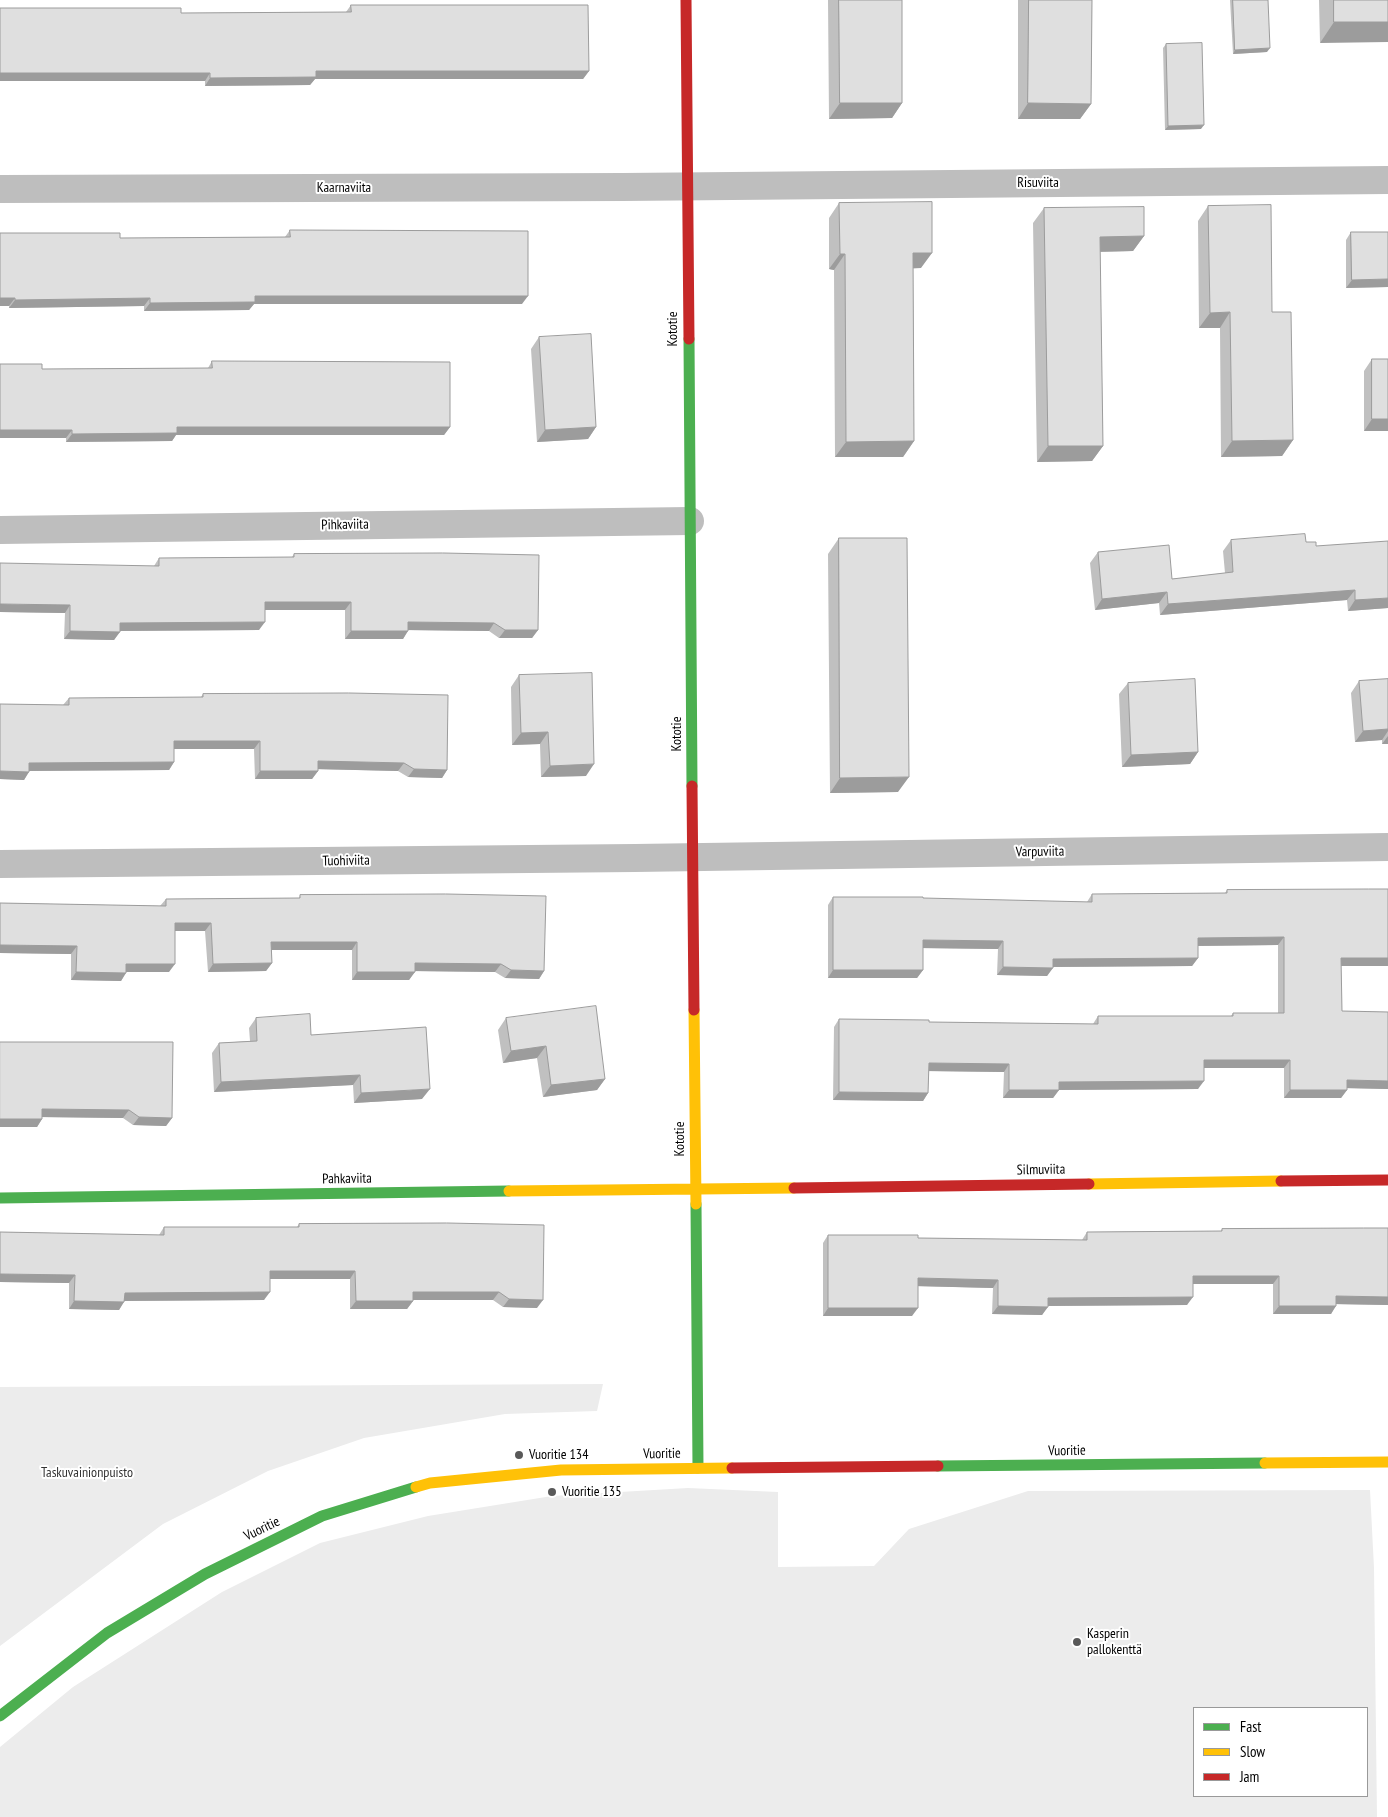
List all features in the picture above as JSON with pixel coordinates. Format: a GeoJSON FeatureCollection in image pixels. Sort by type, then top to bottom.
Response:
{"type":"FeatureCollection","features":[{"type":"Feature","properties":{"kind":"street","name":"Kototie"},"geometry":{"type":"LineString","coordinates":[[686,0],[698,1468]]}},
{"type":"Feature","properties":{"kind":"street","name":"Risuviita"},"geometry":{"type":"LineString","coordinates":[[687,186],[1388,180]]}},
{"type":"Feature","properties":{"kind":"street","name":"Kaarnaviita"},"geometry":{"type":"LineString","coordinates":[[0,189],[687,186]]}},
{"type":"Feature","properties":{"kind":"street","name":"Pihkaviita"},"geometry":{"type":"LineString","coordinates":[[0,530],[690,521]]}},
{"type":"Feature","properties":{"kind":"street","name":"Varpuviita"},"geometry":{"type":"LineString","coordinates":[[693,857],[1388,847]]}},
{"type":"Feature","properties":{"kind":"street","name":"Tuohiviita"},"geometry":{"type":"LineString","coordinates":[[0,864],[693,857]]}},
{"type":"Feature","properties":{"kind":"street","name":"Silmuviita"},"geometry":{"type":"LineString","coordinates":[[695,1189],[1388,1180]]}},
{"type":"Feature","properties":{"kind":"street","name":"Pahkaviita"},"geometry":{"type":"LineString","coordinates":[[0,1198],[695,1189]]}},
{"type":"Feature","properties":{"kind":"street","name":"Vuoritie"},"geometry":{"type":"LineString","coordinates":[[0,1716],[107,1633],[205,1574],[322,1516],[430,1483],[561,1470],[1388,1462]]}},
{"type":"Feature","properties":{"kind":"green space","name":"Taskuvainionpuisto"},"geometry":{"type":"Polygon","coordinates":[[[603,1384],[597,1411],[505,1414],[364,1438],[268,1471],[163,1524],[0,1646],[0,1387],[603,1384]]]}},
{"type":"Feature","properties":{"kind":"green space"},"geometry":{"type":"Polygon","coordinates":[[[688,1488],[778,1492],[778,1567],[874,1566],[909,1529],[1028,1491],[1370,1490],[1374,1568],[1377,1817],[0,1817],[0,1747],[73,1687],[222,1592],[320,1543],[428,1516],[552,1496],[688,1488]]]}},
{"type":"Feature","properties":{"kind":"building"},"geometry":{"type":"Polygon","coordinates":[[[839,0],[902,0],[902,103],[840,103],[839,0]]]}},
{"type":"Feature","properties":{"kind":"building"},"geometry":{"type":"Polygon","coordinates":[[[1029,0],[1092,0],[1091,104],[1028,103],[1029,0]]]}},
{"type":"Feature","properties":{"kind":"building"},"geometry":{"type":"Polygon","coordinates":[[[1233,0],[1268,0],[1270,48],[1235,50],[1233,0]]]}},
{"type":"Feature","properties":{"kind":"building"},"geometry":{"type":"Polygon","coordinates":[[[1334,0],[1388,0],[1388,22],[1334,22],[1334,0]]]}},
{"type":"Feature","properties":{"kind":"building"},"geometry":{"type":"Polygon","coordinates":[[[351,5],[588,5],[589,71],[316,71],[316,77],[210,78],[210,73],[0,73],[0,8],[181,8],[181,13],[351,12],[351,5]]]}},
{"type":"Feature","properties":{"kind":"building"},"geometry":{"type":"Polygon","coordinates":[[[1202,43],[1204,125],[1168,126],[1166,44],[1202,43]]]}},
{"type":"Feature","properties":{"kind":"building"},"geometry":{"type":"Polygon","coordinates":[[[932,202],[932,253],[913,253],[914,441],[846,442],[845,254],[840,254],[839,203],[932,202]]]}},
{"type":"Feature","properties":{"kind":"building"},"geometry":{"type":"Polygon","coordinates":[[[1271,205],[1272,312],[1291,312],[1293,440],[1232,441],[1230,312],[1210,313],[1208,206],[1271,205]]]}},
{"type":"Feature","properties":{"kind":"building"},"geometry":{"type":"Polygon","coordinates":[[[1144,207],[1144,236],[1100,237],[1103,446],[1048,446],[1044,208],[1144,207]]]}},
{"type":"Feature","properties":{"kind":"building"},"geometry":{"type":"Polygon","coordinates":[[[290,230],[528,231],[528,296],[255,296],[255,302],[150,303],[150,298],[15,300],[15,298],[0,298],[0,233],[120,233],[120,238],[290,237],[290,230]]]}},
{"type":"Feature","properties":{"kind":"building"},"geometry":{"type":"Polygon","coordinates":[[[1351,232],[1388,232],[1388,279],[1352,280],[1351,232]]]}},
{"type":"Feature","properties":{"kind":"building"},"geometry":{"type":"Polygon","coordinates":[[[591,334],[596,427],[545,430],[539,337],[591,334]]]}},
{"type":"Feature","properties":{"kind":"building"},"geometry":{"type":"Polygon","coordinates":[[[1372,359],[1388,359],[1388,419],[1372,419],[1372,359]]]}},
{"type":"Feature","properties":{"kind":"building"},"geometry":{"type":"Polygon","coordinates":[[[212,361],[450,362],[450,427],[177,427],[177,433],[72,434],[72,430],[0,430],[0,364],[42,364],[42,369],[212,368],[212,361]]]}},
{"type":"Feature","properties":{"kind":"building"},"geometry":{"type":"Polygon","coordinates":[[[1305,534],[1306,542],[1316,542],[1316,546],[1388,541],[1388,598],[1355,600],[1355,590],[1168,604],[1167,592],[1102,599],[1098,552],[1169,545],[1172,579],[1233,572],[1231,540],[1305,534]]]}},
{"type":"Feature","properties":{"kind":"building"},"geometry":{"type":"Polygon","coordinates":[[[839,538],[907,538],[909,777],[840,778],[839,538]]]}},
{"type":"Feature","properties":{"kind":"building"},"geometry":{"type":"Polygon","coordinates":[[[443,553],[539,555],[538,630],[505,630],[494,623],[408,622],[408,631],[351,631],[351,602],[265,602],[265,622],[120,623],[120,632],[70,631],[70,605],[0,604],[0,563],[159,566],[159,558],[294,557],[294,554],[443,553]]]}},
{"type":"Feature","properties":{"kind":"building"},"geometry":{"type":"Polygon","coordinates":[[[592,673],[594,764],[550,766],[548,732],[521,733],[519,675],[592,673]]]}},
{"type":"Feature","properties":{"kind":"building"},"geometry":{"type":"Polygon","coordinates":[[[1195,679],[1198,752],[1131,755],[1128,683],[1195,679]]]}},
{"type":"Feature","properties":{"kind":"building"},"geometry":{"type":"Polygon","coordinates":[[[1388,679],[1388,729],[1363,731],[1359,681],[1388,679]]]}},
{"type":"Feature","properties":{"kind":"building"},"geometry":{"type":"Polygon","coordinates":[[[349,693],[448,695],[447,770],[414,769],[404,763],[318,761],[318,771],[260,771],[260,741],[174,741],[174,762],[29,763],[29,772],[0,771],[0,704],[69,705],[69,698],[203,697],[203,694],[349,693]]]}},
{"type":"Feature","properties":{"kind":"building"},"geometry":{"type":"Polygon","coordinates":[[[1388,889],[1388,958],[1341,958],[1342,1011],[1388,1012],[1388,1081],[1347,1080],[1347,1090],[1290,1090],[1290,1060],[1204,1060],[1204,1081],[1059,1082],[1059,1090],[1009,1090],[1009,1064],[929,1063],[928,1093],[839,1092],[839,1019],[1098,1024],[1098,1016],[1233,1016],[1233,1013],[1284,1013],[1284,937],[1198,938],[1198,958],[1053,959],[1053,968],[1003,967],[1003,941],[923,940],[923,970],[833,970],[833,897],[923,897],[1092,902],[1092,894],[1227,893],[1227,890],[1388,889]]]}},
{"type":"Feature","properties":{"kind":"building"},"geometry":{"type":"Polygon","coordinates":[[[446,894],[546,896],[544,971],[511,970],[501,964],[415,963],[415,972],[357,972],[357,942],[271,942],[272,963],[213,964],[211,923],[175,923],[175,964],[126,964],[126,973],[76,972],[77,946],[0,945],[0,903],[166,906],[166,899],[300,898],[300,895],[446,894]]]}},
{"type":"Feature","properties":{"kind":"building"},"geometry":{"type":"Polygon","coordinates":[[[596,1006],[605,1079],[551,1085],[546,1046],[511,1051],[506,1018],[596,1006]]]}},
{"type":"Feature","properties":{"kind":"building"},"geometry":{"type":"Polygon","coordinates":[[[310,1014],[311,1035],[426,1027],[430,1089],[361,1093],[360,1075],[221,1082],[219,1043],[257,1041],[256,1018],[310,1014]]]}},
{"type":"Feature","properties":{"kind":"building"},"geometry":{"type":"Polygon","coordinates":[[[0,1042],[173,1042],[172,1118],[139,1117],[129,1110],[42,1109],[42,1119],[0,1119],[0,1042]]]}},
{"type":"Feature","properties":{"kind":"building"},"geometry":{"type":"Polygon","coordinates":[[[447,1223],[544,1225],[543,1300],[509,1299],[499,1292],[413,1292],[413,1301],[356,1301],[355,1271],[270,1271],[270,1292],[125,1293],[124,1302],[74,1301],[75,1275],[0,1274],[0,1232],[164,1235],[164,1227],[299,1227],[299,1224],[447,1223]]]}},
{"type":"Feature","properties":{"kind":"building"},"geometry":{"type":"Polygon","coordinates":[[[1388,1228],[1388,1297],[1336,1296],[1336,1306],[1279,1306],[1279,1276],[1193,1276],[1193,1297],[1048,1298],[1048,1307],[998,1306],[998,1280],[918,1278],[918,1308],[828,1308],[828,1235],[918,1235],[918,1238],[1087,1240],[1087,1232],[1388,1228]]]}},
{"type":"Feature","properties":{"kind":"traffic: fast"},"geometry":{"type":"LineString","coordinates":[[689,339],[692,786]]}},
{"type":"Feature","properties":{"kind":"traffic: fast"},"geometry":{"type":"LineString","coordinates":[[0,1198],[509,1191]]}},
{"type":"Feature","properties":{"kind":"traffic: fast"},"geometry":{"type":"LineString","coordinates":[[696,1204],[698,1468]]}},
{"type":"Feature","properties":{"kind":"traffic: fast"},"geometry":{"type":"LineString","coordinates":[[938,1466],[1265,1463]]}},
{"type":"Feature","properties":{"kind":"traffic: fast"},"geometry":{"type":"LineString","coordinates":[[0,1716],[107,1633],[205,1574],[322,1516],[416,1487]]}},
{"type":"Feature","properties":{"kind":"traffic: slow"},"geometry":{"type":"LineString","coordinates":[[694,1010],[696,1204]]}},
{"type":"Feature","properties":{"kind":"traffic: slow"},"geometry":{"type":"LineString","coordinates":[[1089,1184],[1281,1181]]}},
{"type":"Feature","properties":{"kind":"traffic: slow"},"geometry":{"type":"LineString","coordinates":[[509,1191],[794,1188]]}},
{"type":"Feature","properties":{"kind":"traffic: slow"},"geometry":{"type":"LineString","coordinates":[[1265,1463],[1388,1462]]}},
{"type":"Feature","properties":{"kind":"traffic: slow"},"geometry":{"type":"LineString","coordinates":[[416,1487],[430,1483],[561,1470],[732,1468]]}},
{"type":"Feature","properties":{"kind":"traffic: jam"},"geometry":{"type":"LineString","coordinates":[[686,0],[689,339]]}},
{"type":"Feature","properties":{"kind":"traffic: jam"},"geometry":{"type":"LineString","coordinates":[[692,786],[694,1010]]}},
{"type":"Feature","properties":{"kind":"traffic: jam"},"geometry":{"type":"LineString","coordinates":[[1281,1181],[1388,1180]]}},
{"type":"Feature","properties":{"kind":"traffic: jam"},"geometry":{"type":"LineString","coordinates":[[794,1188],[1089,1184]]}},
{"type":"Feature","properties":{"kind":"traffic: jam"},"geometry":{"type":"LineString","coordinates":[[732,1468],[938,1466]]}},
{"type":"Feature","properties":{"kind":"place","name":"Vuoritie 134"},"geometry":{"type":"Point","coordinates":[519,1455]}},
{"type":"Feature","properties":{"kind":"place","name":"Vuoritie 135"},"geometry":{"type":"Point","coordinates":[552,1492]}},
{"type":"Feature","properties":{"kind":"place","name":"Kasperin pallokenttä"},"geometry":{"type":"Point","coordinates":[1077,1642]}}]}
